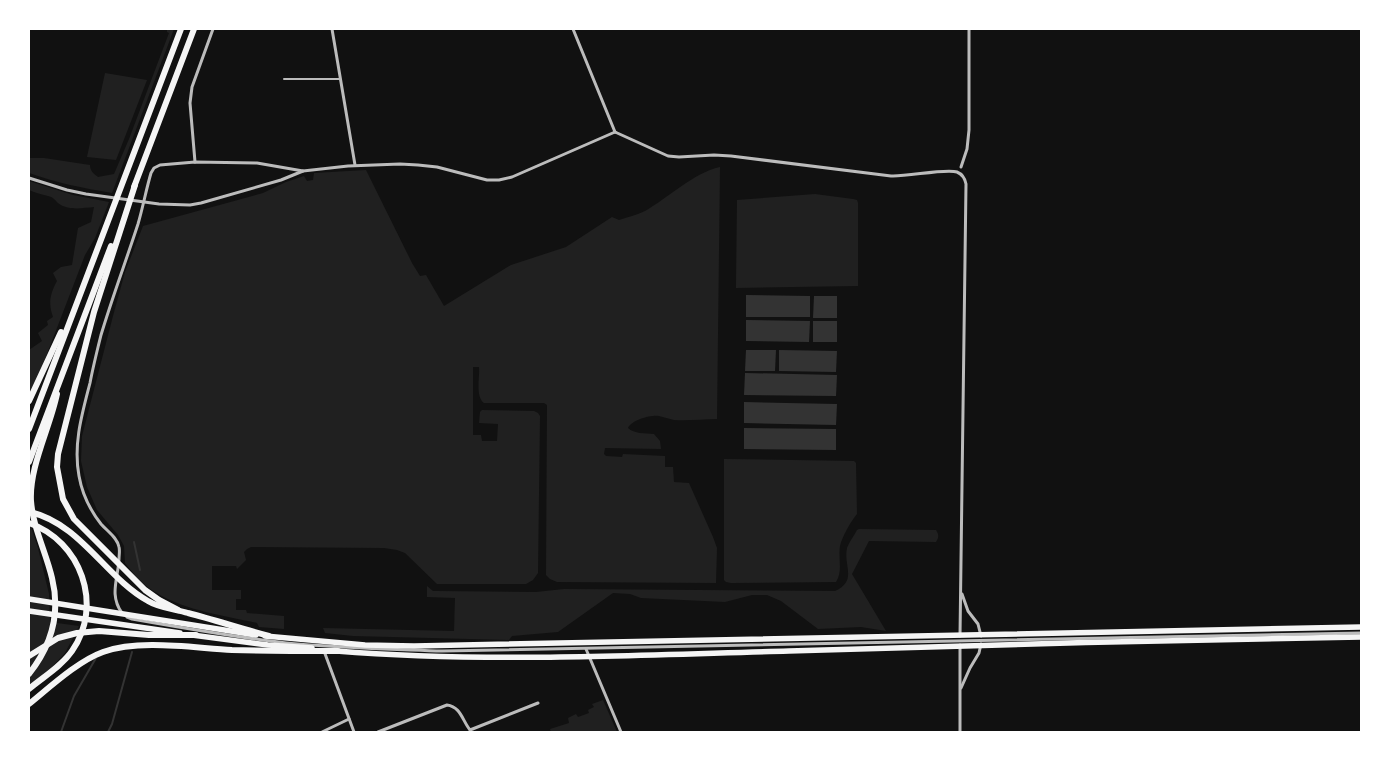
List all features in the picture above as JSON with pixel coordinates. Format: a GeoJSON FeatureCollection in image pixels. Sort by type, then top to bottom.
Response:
{"type":"FeatureCollection","features":[{"type":"Feature","properties":{"kind":"highway"},"geometry":{"type":"LineString","coordinates":[[29,429],[181,29]]}},
{"type":"Feature","properties":{"kind":"highway"},"geometry":{"type":"LineString","coordinates":[[29,462],[194,29]]}},
{"type":"Feature","properties":{"kind":"highway"},"geometry":{"type":"LineString","coordinates":[[135,185],[94,312],[58,454],[58,474],[63,499],[74,520],[145,590],[178,610]]}},
{"type":"Feature","properties":{"kind":"highway"},"geometry":{"type":"LineString","coordinates":[[29,401],[82,288]]}},
{"type":"Feature","properties":{"kind":"highway"},"geometry":{"type":"LineString","coordinates":[[29,674],[39,661],[52,633],[55,619],[56,606],[52,579],[35,524],[31,501],[33,472],[54,409],[63,371]]}},
{"type":"Feature","properties":{"kind":"highway"},"geometry":{"type":"LineString","coordinates":[[29,511],[60,525],[75,536],[130,589],[150,602],[269,636]]}},
{"type":"Feature","properties":{"kind":"highway"},"geometry":{"type":"LineString","coordinates":[[29,523],[51,534],[62,543],[74,558],[85,584],[87,601],[84,623],[72,651],[59,666],[29,689]]}},
{"type":"Feature","properties":{"kind":"highway"},"geometry":{"type":"LineString","coordinates":[[29,599],[107,610],[215,629],[365,645],[414,646],[1361,627]]}},
{"type":"Feature","properties":{"kind":"highway"},"geometry":{"type":"LineString","coordinates":[[29,611],[268,645],[442,657],[624,656],[1152,640],[1361,638]]}},
{"type":"Feature","properties":{"kind":"highway"},"geometry":{"type":"LineString","coordinates":[[29,656],[58,638],[77,633],[99,631],[149,635],[196,635]]}},
{"type":"Feature","properties":{"kind":"highway"},"geometry":{"type":"LineString","coordinates":[[29,704],[87,660],[103,652],[120,648],[141,645],[234,650],[338,651]]}},
{"type":"Feature","properties":{"kind":"street"},"geometry":{"type":"LineString","coordinates":[[195,162],[190,103],[192,87],[213,29]]}},
{"type":"Feature","properties":{"kind":"street"},"geometry":{"type":"LineString","coordinates":[[332,29],[354,165]]}},
{"type":"Feature","properties":{"kind":"street"},"geometry":{"type":"LineString","coordinates":[[573,29],[615,132],[661,154],[674,157],[731,156],[899,177],[949,171],[959,173],[964,178],[966,184],[960,732]]}},
{"type":"Feature","properties":{"kind":"street"},"geometry":{"type":"LineString","coordinates":[[961,167],[967,149],[969,130],[969,29]]}},
{"type":"Feature","properties":{"kind":"street"},"geometry":{"type":"LineString","coordinates":[[29,178],[86,194],[159,204],[196,205],[281,180],[303,171],[354,165],[418,165],[437,167],[487,180],[499,180],[512,177],[615,132]]}},
{"type":"Feature","properties":{"kind":"street"},"geometry":{"type":"LineString","coordinates":[[303,171],[257,163],[195,162],[160,164],[151,173],[138,222],[101,336],[80,421],[76,459],[83,491],[90,507],[120,548],[115,595],[123,615],[132,619],[211,633],[286,643],[442,651],[1361,633]]}},
{"type":"Feature","properties":{"kind":"street"},"geometry":{"type":"LineString","coordinates":[[960,691],[979,653],[982,640],[978,624],[968,611],[961,592]]}},
{"type":"Feature","properties":{"kind":"street"},"geometry":{"type":"LineString","coordinates":[[322,646],[354,732]]}},
{"type":"Feature","properties":{"kind":"street"},"geometry":{"type":"LineString","coordinates":[[586,649],[621,732]]}},
{"type":"Feature","properties":{"kind":"street"},"geometry":{"type":"LineString","coordinates":[[378,732],[447,705],[454,706],[458,710],[470,730],[538,703]]}},
{"type":"Feature","properties":{"kind":"street"},"geometry":{"type":"LineString","coordinates":[[322,732],[349,719]]}},
{"type":"Feature","properties":{"kind":"lane"},"geometry":{"type":"LineString","coordinates":[[284,79],[340,79]]}},
{"type":"Feature","properties":{"kind":"shaded area"},"geometry":{"type":"Polygon","coordinates":[[[167,29],[174,29],[112,193],[70,185],[29,173],[29,158],[44,158],[90,165],[91,171],[98,177],[114,174],[169,33],[167,29]]]}},
{"type":"Feature","properties":{"kind":"shaded area"},"geometry":{"type":"Polygon","coordinates":[[[105,73],[147,80],[116,160],[87,157],[105,73]]]}},
{"type":"Feature","properties":{"kind":"shaded area"},"geometry":{"type":"Polygon","coordinates":[[[720,167],[717,419],[674,420],[659,416],[646,417],[633,423],[628,428],[636,432],[654,434],[660,441],[661,449],[605,448],[604,454],[606,456],[622,457],[623,454],[665,456],[665,467],[673,467],[674,482],[689,483],[717,548],[716,583],[557,582],[550,579],[546,575],[547,405],[544,403],[484,403],[481,400],[479,391],[479,367],[473,367],[473,435],[481,435],[482,441],[497,441],[498,424],[479,423],[482,410],[534,411],[540,416],[538,573],[533,580],[526,584],[437,584],[405,553],[384,548],[251,547],[244,552],[246,560],[237,569],[236,566],[212,566],[212,590],[241,590],[241,599],[236,599],[236,610],[246,610],[247,613],[284,616],[284,629],[259,627],[257,623],[201,611],[174,602],[146,586],[125,563],[124,546],[118,535],[97,510],[87,487],[81,461],[82,436],[125,272],[143,226],[263,193],[304,176],[307,181],[313,180],[314,173],[366,170],[412,263],[420,276],[426,275],[444,306],[511,265],[566,247],[612,217],[619,220],[639,214],[654,206],[690,180],[720,167]]]}},
{"type":"Feature","properties":{"kind":"shaded area"},"geometry":{"type":"Polygon","coordinates":[[[29,181],[73,195],[109,202],[95,238],[85,255],[29,397],[29,350],[42,341],[38,333],[48,325],[47,321],[53,317],[51,299],[57,281],[53,273],[61,267],[72,265],[78,228],[91,222],[94,207],[75,208],[62,206],[51,197],[29,190],[29,181]]]}},
{"type":"Feature","properties":{"kind":"shaded area"},"geometry":{"type":"Polygon","coordinates":[[[815,194],[857,200],[858,286],[736,288],[737,200],[815,194]]]}},
{"type":"Feature","properties":{"kind":"shaded area"},"geometry":{"type":"Polygon","coordinates":[[[746,295],[810,296],[810,317],[746,317],[746,295]]]}},
{"type":"Feature","properties":{"kind":"shaded area"},"geometry":{"type":"Polygon","coordinates":[[[814,296],[837,296],[837,318],[813,318],[814,296]]]}},
{"type":"Feature","properties":{"kind":"shaded area"},"geometry":{"type":"Polygon","coordinates":[[[746,320],[810,321],[809,342],[746,341],[746,320]]]}},
{"type":"Feature","properties":{"kind":"shaded area"},"geometry":{"type":"Polygon","coordinates":[[[813,321],[837,321],[837,342],[813,342],[813,321]]]}},
{"type":"Feature","properties":{"kind":"shaded area"},"geometry":{"type":"Polygon","coordinates":[[[746,350],[776,350],[775,371],[745,371],[746,350]]]}},
{"type":"Feature","properties":{"kind":"shaded area"},"geometry":{"type":"Polygon","coordinates":[[[779,350],[837,351],[836,372],[779,371],[779,350]]]}},
{"type":"Feature","properties":{"kind":"shaded area"},"geometry":{"type":"Polygon","coordinates":[[[745,373],[837,375],[836,396],[744,395],[745,373]]]}},
{"type":"Feature","properties":{"kind":"shaded area"},"geometry":{"type":"Polygon","coordinates":[[[744,402],[837,404],[836,425],[744,423],[744,402]]]}},
{"type":"Feature","properties":{"kind":"shaded area"},"geometry":{"type":"Polygon","coordinates":[[[744,428],[836,429],[836,450],[744,449],[744,428]]]}},
{"type":"Feature","properties":{"kind":"shaded area"},"geometry":{"type":"Polygon","coordinates":[[[724,459],[854,461],[856,463],[857,514],[841,542],[839,574],[836,582],[731,583],[724,580],[724,459]]]}},
{"type":"Feature","properties":{"kind":"shaded area"},"geometry":{"type":"Polygon","coordinates":[[[29,521],[38,548],[49,594],[50,622],[79,626],[65,653],[50,669],[29,685],[29,521]]]}},
{"type":"Feature","properties":{"kind":"shaded area"},"geometry":{"type":"Polygon","coordinates":[[[859,529],[936,530],[938,535],[936,542],[869,541],[852,574],[886,631],[861,627],[818,629],[781,601],[767,595],[752,595],[725,602],[641,598],[630,594],[613,593],[558,632],[512,636],[509,640],[353,636],[325,633],[323,628],[454,631],[455,598],[427,597],[427,586],[433,591],[536,592],[564,589],[835,591],[842,587],[848,577],[847,548],[859,529]]]}},
{"type":"Feature","properties":{"kind":"shaded area"},"geometry":{"type":"Polygon","coordinates":[[[603,700],[617,732],[551,732],[550,729],[569,723],[568,718],[576,714],[578,717],[589,713],[588,710],[594,707],[592,704],[603,700]]]}},
{"type":"Feature","properties":{"kind":"waterway"},"geometry":{"type":"LineString","coordinates":[[134,542],[140,570]]}},
{"type":"Feature","properties":{"kind":"waterway"},"geometry":{"type":"LineString","coordinates":[[108,732],[112,724],[132,652]]}},
{"type":"Feature","properties":{"kind":"waterway"},"geometry":{"type":"LineString","coordinates":[[61,732],[74,696],[96,658]]}}]}
